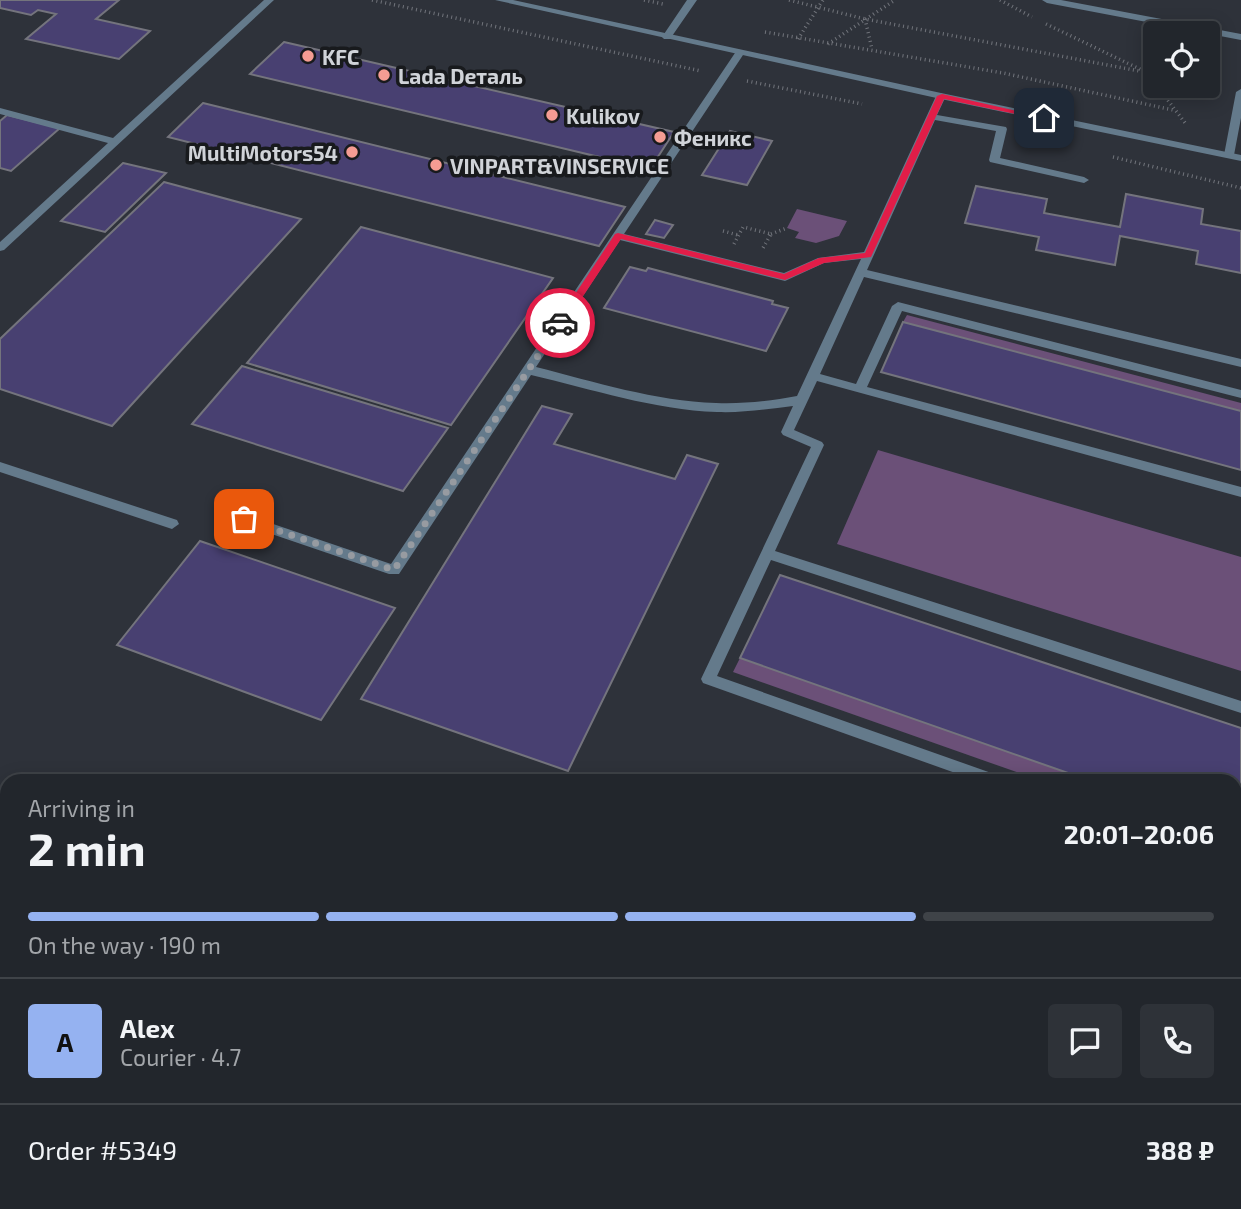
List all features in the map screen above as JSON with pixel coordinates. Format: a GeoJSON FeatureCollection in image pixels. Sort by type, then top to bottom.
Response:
{"type":"FeatureCollection","features":[{"type":"Feature","properties":{"kind":"street"},"geometry":{"type":"LineString","coordinates":[[0,248],[269,0]]}},
{"type":"Feature","properties":{"kind":"street"},"geometry":{"type":"LineString","coordinates":[[500,0],[1241,158]]}},
{"type":"Feature","properties":{"kind":"street"},"geometry":{"type":"LineString","coordinates":[[1047,0],[1241,37]]}},
{"type":"Feature","properties":{"kind":"street"},"geometry":{"type":"LineString","coordinates":[[667,37],[689,4]]}},
{"type":"Feature","properties":{"kind":"street"},"geometry":{"type":"LineString","coordinates":[[244,519],[394,570],[740,52]]}},
{"type":"Feature","properties":{"kind":"street"},"geometry":{"type":"LineString","coordinates":[[1229,155],[1241,92]]}},
{"type":"Feature","properties":{"kind":"street"},"geometry":{"type":"LineString","coordinates":[[942,96],[787,432],[818,445],[708,679],[975,774]]}},
{"type":"Feature","properties":{"kind":"street"},"geometry":{"type":"LineString","coordinates":[[0,111],[115,142]]}},
{"type":"Feature","properties":{"kind":"street"},"geometry":{"type":"LineString","coordinates":[[932,117],[1002,130],[994,160],[1084,180]]}},
{"type":"Feature","properties":{"kind":"street"},"geometry":{"type":"LineString","coordinates":[[0,233],[13,236]]}},
{"type":"Feature","properties":{"kind":"street"},"geometry":{"type":"LineString","coordinates":[[618,236],[785,278],[822,260],[868,255]]}},
{"type":"Feature","properties":{"kind":"street"},"geometry":{"type":"LineString","coordinates":[[860,272],[1241,363]]}},
{"type":"Feature","properties":{"kind":"street"},"geometry":{"type":"LineString","coordinates":[[860,388],[898,306],[1241,394]]}},
{"type":"Feature","properties":{"kind":"street"},"geometry":{"type":"LineString","coordinates":[[529,370],[674,403],[707,407],[754,407],[802,400]]}},
{"type":"Feature","properties":{"kind":"street"},"geometry":{"type":"LineString","coordinates":[[813,376],[1241,492]]}},
{"type":"Feature","properties":{"kind":"street"},"geometry":{"type":"LineString","coordinates":[[0,467],[172,524]]}},
{"type":"Feature","properties":{"kind":"street"},"geometry":{"type":"LineString","coordinates":[[766,554],[1241,707]]}},
{"type":"Feature","properties":{"kind":"path"},"geometry":{"type":"LineString","coordinates":[[372,0],[780,89],[869,105]]}},
{"type":"Feature","properties":{"kind":"path"},"geometry":{"type":"LineString","coordinates":[[643,0],[689,4]]}},
{"type":"Feature","properties":{"kind":"path"},"geometry":{"type":"LineString","coordinates":[[789,0],[865,19],[1143,72]]}},
{"type":"Feature","properties":{"kind":"path"},"geometry":{"type":"LineString","coordinates":[[798,39],[823,0]]}},
{"type":"Feature","properties":{"kind":"path"},"geometry":{"type":"LineString","coordinates":[[780,89],[804,53],[827,45],[895,0]]}},
{"type":"Feature","properties":{"kind":"path"},"geometry":{"type":"LineString","coordinates":[[1000,0],[1143,71]]}},
{"type":"Feature","properties":{"kind":"path"},"geometry":{"type":"LineString","coordinates":[[865,19],[872,49]]}},
{"type":"Feature","properties":{"kind":"path"},"geometry":{"type":"LineString","coordinates":[[760,31],[827,45],[872,49],[1003,73],[1173,110]]}},
{"type":"Feature","properties":{"kind":"path"},"geometry":{"type":"LineString","coordinates":[[1110,156],[1241,188]]}},
{"type":"Feature","properties":{"kind":"path"},"geometry":{"type":"LineString","coordinates":[[771,234],[787,229]]}},
{"type":"Feature","properties":{"kind":"path"},"geometry":{"type":"LineString","coordinates":[[723,232],[738,235]]}},
{"type":"Feature","properties":{"kind":"shaded area"},"geometry":{"type":"Polygon","coordinates":[[[797,209],[847,221],[839,236],[816,243],[795,238],[799,232],[787,228],[797,209]]]}},
{"type":"Feature","properties":{"kind":"shaded area"},"geometry":{"type":"Polygon","coordinates":[[[907,315],[1241,403],[1241,411],[903,322],[907,315]]]}},
{"type":"Feature","properties":{"kind":"shaded area"},"geometry":{"type":"Polygon","coordinates":[[[878,450],[1241,557],[1241,671],[837,544],[878,450]]]}},
{"type":"Feature","properties":{"kind":"shaded area"},"geometry":{"type":"Polygon","coordinates":[[[740,658],[1071,774],[1022,774],[733,672],[740,658]]]}},
{"type":"Feature","properties":{"kind":"building"},"geometry":{"type":"Polygon","coordinates":[[[0,0],[119,0],[96,19],[150,31],[119,59],[26,39],[56,14],[38,10],[31,15],[0,8],[0,0]]]}},
{"type":"Feature","properties":{"kind":"building"},"geometry":{"type":"Polygon","coordinates":[[[284,42],[674,132],[650,169],[250,74],[284,42]]]}},
{"type":"Feature","properties":{"kind":"building"},"geometry":{"type":"Polygon","coordinates":[[[203,103],[625,207],[599,246],[168,137],[203,103]]]}},
{"type":"Feature","properties":{"kind":"building"},"geometry":{"type":"Polygon","coordinates":[[[7,115],[60,128],[11,171],[0,168],[0,121],[7,115]]]}},
{"type":"Feature","properties":{"kind":"building"},"geometry":{"type":"Polygon","coordinates":[[[730,131],[772,141],[747,185],[702,175],[730,131]]]}},
{"type":"Feature","properties":{"kind":"building"},"geometry":{"type":"Polygon","coordinates":[[[123,163],[166,173],[105,232],[61,221],[123,163]]]}},
{"type":"Feature","properties":{"kind":"building"},"geometry":{"type":"Polygon","coordinates":[[[164,182],[301,219],[112,426],[0,389],[0,339],[164,182]]]}},
{"type":"Feature","properties":{"kind":"building"},"geometry":{"type":"Polygon","coordinates":[[[976,186],[1047,199],[1044,213],[1120,227],[1126,194],[1203,209],[1201,224],[1241,231],[1241,273],[1196,264],[1198,251],[1120,236],[1115,265],[1036,250],[1039,237],[965,223],[976,186]]]}},
{"type":"Feature","properties":{"kind":"building"},"geometry":{"type":"Polygon","coordinates":[[[655,220],[673,225],[664,238],[646,234],[655,220]]]}},
{"type":"Feature","properties":{"kind":"building"},"geometry":{"type":"Polygon","coordinates":[[[361,227],[553,278],[451,425],[247,363],[361,227]]]}},
{"type":"Feature","properties":{"kind":"building"},"geometry":{"type":"Polygon","coordinates":[[[630,267],[646,271],[648,268],[773,301],[772,304],[788,308],[766,351],[604,308],[630,267]]]}},
{"type":"Feature","properties":{"kind":"building"},"geometry":{"type":"Polygon","coordinates":[[[903,322],[1241,411],[1241,470],[881,372],[903,322]]]}},
{"type":"Feature","properties":{"kind":"building"},"geometry":{"type":"Polygon","coordinates":[[[242,366],[448,428],[403,491],[192,424],[242,366]]]}},
{"type":"Feature","properties":{"kind":"building"},"geometry":{"type":"Polygon","coordinates":[[[542,406],[572,414],[554,444],[675,479],[687,455],[718,464],[568,771],[361,699],[542,406]]]}},
{"type":"Feature","properties":{"kind":"building"},"geometry":{"type":"Polygon","coordinates":[[[200,541],[395,608],[321,720],[117,645],[200,541]]]}},
{"type":"Feature","properties":{"kind":"building"},"geometry":{"type":"Polygon","coordinates":[[[780,575],[1241,728],[1241,774],[1071,774],[740,658],[780,575]]]}},
{"type":"Feature","properties":{"kind":"way so far"},"geometry":{"type":"LineString","coordinates":[[244,519],[394,570],[560,323]]}},
{"type":"Feature","properties":{"kind":"place","name":"KFC"},"geometry":{"type":"Point","coordinates":[308,56]}},
{"type":"Feature","properties":{"kind":"place","name":"Lada Dеталь"},"geometry":{"type":"Point","coordinates":[384,75]}},
{"type":"Feature","properties":{"kind":"place","name":"Kulikov"},"geometry":{"type":"Point","coordinates":[552,115]}},
{"type":"Feature","properties":{"kind":"place","name":"Феникс"},"geometry":{"type":"Point","coordinates":[660,137]}},
{"type":"Feature","properties":{"kind":"place","name":"MultiMotors54"},"geometry":{"type":"Point","coordinates":[352,152]}},
{"type":"Feature","properties":{"kind":"place","name":"VINPART&VINSERVICE"},"geometry":{"type":"Point","coordinates":[436,165]}},
{"type":"Feature","properties":{"kind":"route"},"geometry":{"type":"LineString","coordinates":[[560,323],[618,236],[785,278],[822,260],[868,255],[942,96],[1044,118]]}}]}
